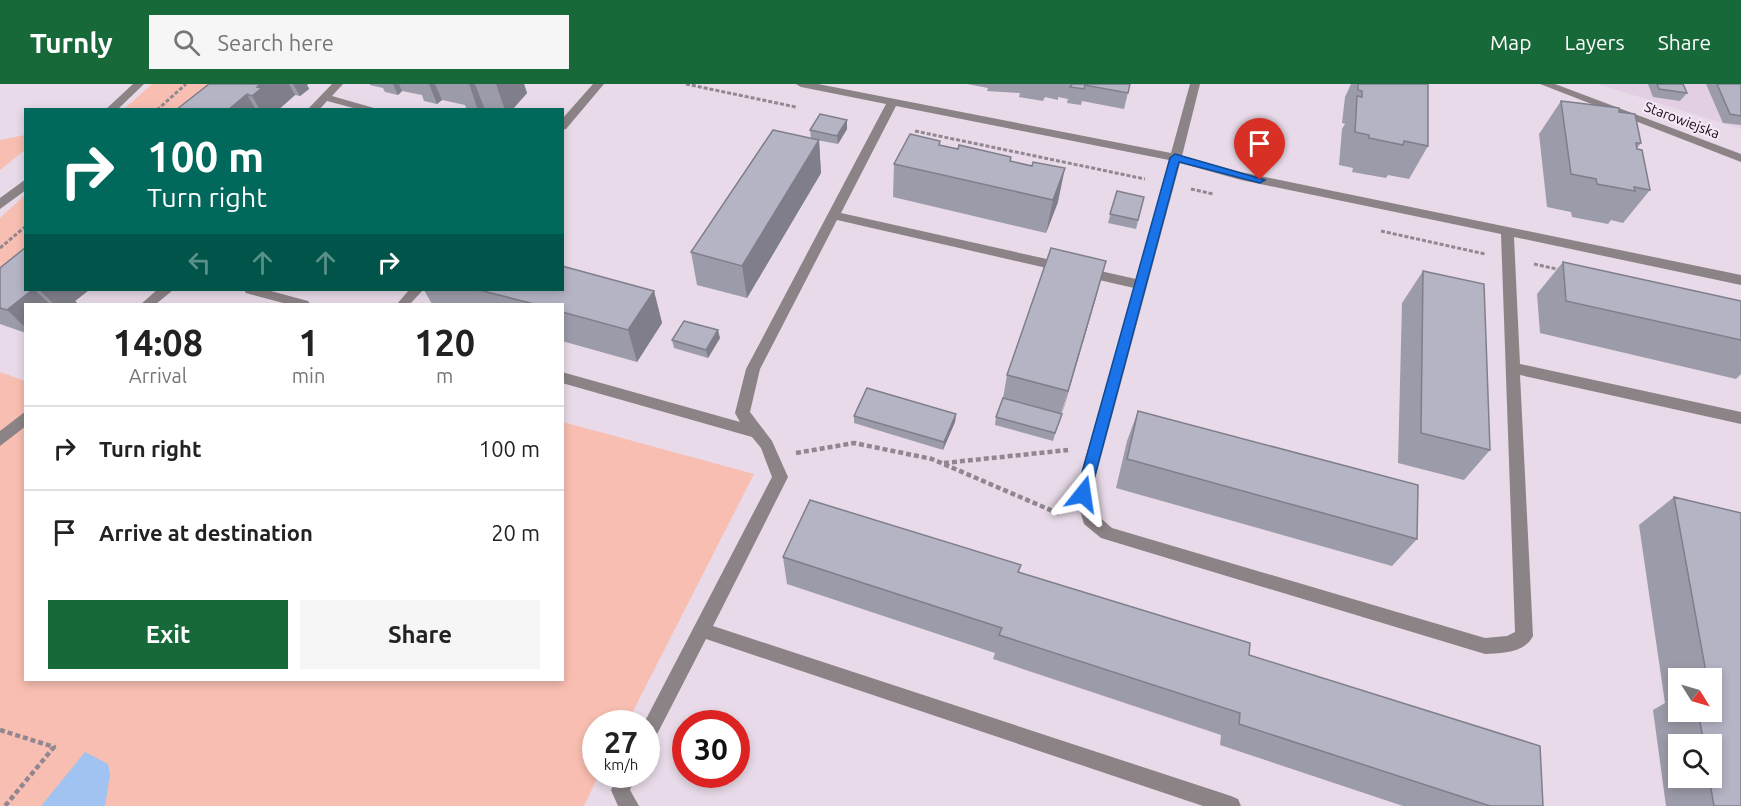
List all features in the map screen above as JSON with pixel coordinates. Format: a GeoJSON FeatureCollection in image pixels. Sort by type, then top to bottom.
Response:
{"type":"FeatureCollection","features":[{"type":"Feature","properties":{"kind":"street"},"geometry":{"type":"LineString","coordinates":[[112,108],[139,84]]}},
{"type":"Feature","properties":{"kind":"street"},"geometry":{"type":"LineString","coordinates":[[314,108],[338,84]]}},
{"type":"Feature","properties":{"kind":"street"},"geometry":{"type":"LineString","coordinates":[[564,125],[599,84]]}},
{"type":"Feature","properties":{"kind":"street"},"geometry":{"type":"LineString","coordinates":[[801,84],[1175,158],[1241,176],[1741,280]]}},
{"type":"Feature","properties":{"kind":"street"},"geometry":{"type":"LineString","coordinates":[[1195,84],[1083,494],[1090,519],[1107,533],[1485,646],[1509,644],[1524,636],[1507,230]]}},
{"type":"Feature","properties":{"kind":"street","name":"Starowiejska"},"geometry":{"type":"LineString","coordinates":[[1545,84],[1741,158]]}},
{"type":"Feature","properties":{"kind":"street"},"geometry":{"type":"LineString","coordinates":[[324,98],[367,108]]}},
{"type":"Feature","properties":{"kind":"street"},"geometry":{"type":"LineString","coordinates":[[660,711],[780,477],[771,457],[742,412],[753,369],[893,102]]}},
{"type":"Feature","properties":{"kind":"street"},"geometry":{"type":"LineString","coordinates":[[0,205],[24,185]]}},
{"type":"Feature","properties":{"kind":"street"},"geometry":{"type":"LineString","coordinates":[[834,215],[1141,285]]}},
{"type":"Feature","properties":{"kind":"street"},"geometry":{"type":"LineString","coordinates":[[148,303],[165,291]]}},
{"type":"Feature","properties":{"kind":"street"},"geometry":{"type":"LineString","coordinates":[[255,291],[299,303]]}},
{"type":"Feature","properties":{"kind":"street"},"geometry":{"type":"LineString","coordinates":[[404,303],[415,291]]}},
{"type":"Feature","properties":{"kind":"street"},"geometry":{"type":"LineString","coordinates":[[1512,368],[1741,418]]}},
{"type":"Feature","properties":{"kind":"street"},"geometry":{"type":"LineString","coordinates":[[564,378],[756,432]]}},
{"type":"Feature","properties":{"kind":"street"},"geometry":{"type":"LineString","coordinates":[[0,440],[24,419]]}},
{"type":"Feature","properties":{"kind":"street"},"geometry":{"type":"LineString","coordinates":[[702,630],[1231,806]]}},
{"type":"Feature","properties":{"kind":"street"},"geometry":{"type":"LineString","coordinates":[[621,788],[629,806]]}},
{"type":"Feature","properties":{"kind":"path"},"geometry":{"type":"LineString","coordinates":[[159,108],[186,84]]}},
{"type":"Feature","properties":{"kind":"path"},"geometry":{"type":"LineString","coordinates":[[686,84],[804,108]]}},
{"type":"Feature","properties":{"kind":"path"},"geometry":{"type":"LineString","coordinates":[[882,124],[1224,196]]}},
{"type":"Feature","properties":{"kind":"path"},"geometry":{"type":"LineString","coordinates":[[0,248],[24,228]]}},
{"type":"Feature","properties":{"kind":"path"},"geometry":{"type":"LineString","coordinates":[[1370,228],[1566,271]]}},
{"type":"Feature","properties":{"kind":"path"},"geometry":{"type":"LineString","coordinates":[[771,457],[854,443],[889,449],[944,463],[1059,514],[1090,519]]}},
{"type":"Feature","properties":{"kind":"path"},"geometry":{"type":"LineString","coordinates":[[944,463],[1095,447]]}},
{"type":"Feature","properties":{"kind":"path"},"geometry":{"type":"LineString","coordinates":[[0,729],[54,747],[5,806]]}},
{"type":"Feature","properties":{"kind":"shaded area"},"geometry":{"type":"Polygon","coordinates":[[[152,84],[252,84],[223,108],[125,108],[152,84]]]}},
{"type":"Feature","properties":{"kind":"shaded area"},"geometry":{"type":"Polygon","coordinates":[[[1598,84],[1740,84],[1741,129],[1598,84]]]}},
{"type":"Feature","properties":{"kind":"shaded area"},"geometry":{"type":"Polygon","coordinates":[[[24,135],[24,151],[0,170],[0,140],[24,135]]]}},
{"type":"Feature","properties":{"kind":"shaded area"},"geometry":{"type":"Polygon","coordinates":[[[24,196],[24,277],[0,298],[0,218],[24,196]]]}},
{"type":"Feature","properties":{"kind":"shaded area"},"geometry":{"type":"Polygon","coordinates":[[[0,372],[24,381],[24,681],[564,681],[564,422],[754,474],[634,710],[582,710],[582,788],[592,788],[584,806],[0,806],[0,372]]]}},
{"type":"Feature","properties":{"kind":"water"},"geometry":{"type":"Polygon","coordinates":[[[85,752],[108,764],[110,774],[105,806],[41,806],[85,752]]]}},
{"type":"Feature","properties":{"kind":"building"},"geometry":{"type":"Polygon","coordinates":[[[209,84],[260,84],[257,87],[262,88],[252,96],[247,94],[230,108],[179,108],[209,84]]]}},
{"type":"Feature","properties":{"kind":"building"},"geometry":{"type":"Polygon","coordinates":[[[1072,84],[1130,84],[1128,93],[1085,85],[1084,89],[1070,87],[1072,84]]]}},
{"type":"Feature","properties":{"kind":"building"},"geometry":{"type":"Polygon","coordinates":[[[1358,84],[1428,84],[1428,146],[1404,141],[1403,145],[1369,138],[1369,135],[1355,132],[1357,96],[1362,97],[1358,84]]]}},
{"type":"Feature","properties":{"kind":"building"},"geometry":{"type":"Polygon","coordinates":[[[1657,84],[1683,84],[1687,93],[1659,89],[1657,84]]]}},
{"type":"Feature","properties":{"kind":"building"},"geometry":{"type":"Polygon","coordinates":[[[1717,84],[1741,84],[1741,116],[1730,114],[1717,84]]]}},
{"type":"Feature","properties":{"kind":"building"},"geometry":{"type":"Polygon","coordinates":[[[1561,101],[1619,108],[1619,112],[1635,114],[1641,143],[1636,143],[1637,149],[1642,150],[1650,190],[1634,187],[1635,191],[1597,184],[1596,179],[1571,174],[1561,101]]]}},
{"type":"Feature","properties":{"kind":"building"},"geometry":{"type":"Polygon","coordinates":[[[820,114],[847,120],[837,136],[810,130],[820,114]]]}},
{"type":"Feature","properties":{"kind":"building"},"geometry":{"type":"Polygon","coordinates":[[[773,130],[819,140],[742,266],[691,252],[773,130]]]}},
{"type":"Feature","properties":{"kind":"building"},"geometry":{"type":"Polygon","coordinates":[[[910,134],[940,141],[939,145],[958,149],[959,145],[1011,157],[1010,161],[1032,166],[1033,162],[1065,168],[1053,200],[894,164],[910,134]]]}},
{"type":"Feature","properties":{"kind":"building"},"geometry":{"type":"Polygon","coordinates":[[[1117,191],[1144,197],[1138,220],[1110,214],[1117,191]]]}},
{"type":"Feature","properties":{"kind":"building"},"geometry":{"type":"Polygon","coordinates":[[[1051,248],[1106,261],[1068,391],[1007,375],[1051,248]]]}},
{"type":"Feature","properties":{"kind":"building"},"geometry":{"type":"Polygon","coordinates":[[[24,249],[24,291],[31,291],[7,310],[0,308],[0,268],[24,249]]]}},
{"type":"Feature","properties":{"kind":"building"},"geometry":{"type":"Polygon","coordinates":[[[1563,262],[1741,301],[1741,340],[1566,301],[1563,262]]]}},
{"type":"Feature","properties":{"kind":"building"},"geometry":{"type":"Polygon","coordinates":[[[564,267],[654,291],[628,330],[564,313],[564,303],[530,303],[483,291],[564,291],[564,267]]]}},
{"type":"Feature","properties":{"kind":"building"},"geometry":{"type":"Polygon","coordinates":[[[1423,271],[1484,284],[1490,450],[1421,433],[1423,271]]]}},
{"type":"Feature","properties":{"kind":"building"},"geometry":{"type":"Polygon","coordinates":[[[684,321],[718,330],[706,350],[672,340],[684,321]]]}},
{"type":"Feature","properties":{"kind":"building"},"geometry":{"type":"Polygon","coordinates":[[[867,388],[956,414],[944,442],[854,416],[867,388]]]}},
{"type":"Feature","properties":{"kind":"building"},"geometry":{"type":"Polygon","coordinates":[[[1003,398],[1062,414],[1055,433],[996,417],[1003,398]]]}},
{"type":"Feature","properties":{"kind":"building"},"geometry":{"type":"Polygon","coordinates":[[[1138,411],[1418,485],[1417,539],[1127,459],[1138,411]]]}},
{"type":"Feature","properties":{"kind":"building"},"geometry":{"type":"Polygon","coordinates":[[[1674,497],[1741,513],[1741,806],[1714,806],[1711,788],[1722,788],[1722,734],[1702,734],[1700,722],[1722,722],[1722,668],[1705,668],[1674,497]]]}},
{"type":"Feature","properties":{"kind":"building"},"geometry":{"type":"Polygon","coordinates":[[[810,500],[1021,565],[1018,572],[1250,643],[1249,655],[1540,746],[1543,806],[1490,806],[1239,724],[1240,713],[999,635],[1002,628],[783,557],[810,500]]]}},
{"type":"Feature","properties":{"kind":"route"},"geometry":{"type":"LineString","coordinates":[[1083,494],[1175,158],[1260,180]]}}]}
